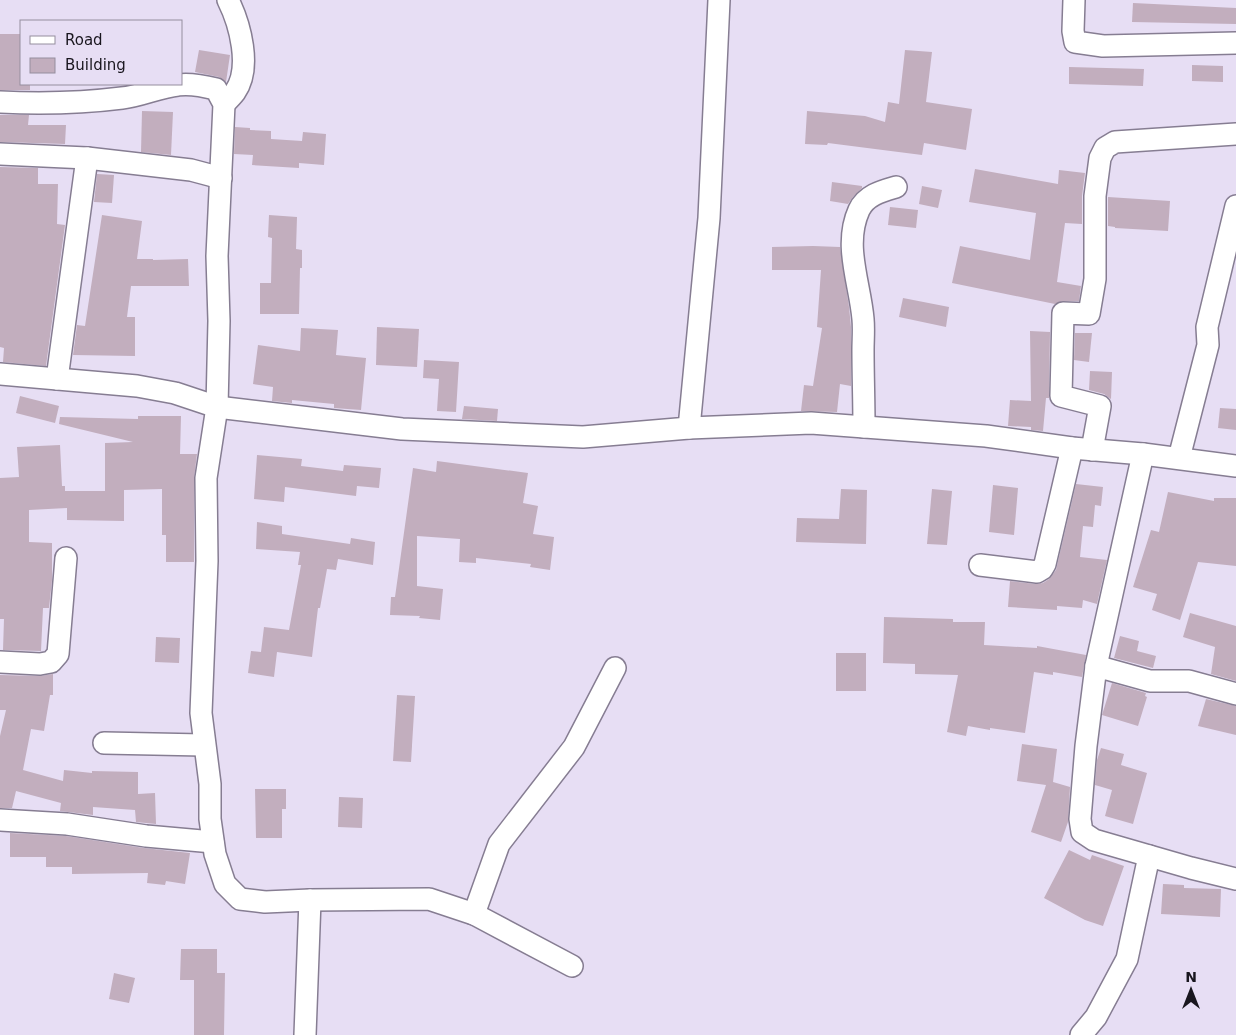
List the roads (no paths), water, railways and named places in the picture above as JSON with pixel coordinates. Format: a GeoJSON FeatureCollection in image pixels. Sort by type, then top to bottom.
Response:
{"type":"FeatureCollection","features":[{"type":"Feature","properties":{"kind":"street"},"geometry":{"type":"LineString","coordinates":[[224,104],[236,91],[242,72],[243,52],[239,23],[228,0]]}},
{"type":"Feature","properties":{"kind":"street"},"geometry":{"type":"LineString","coordinates":[[689,428],[709,218],[719,0]]}},
{"type":"Feature","properties":{"kind":"street"},"geometry":{"type":"LineString","coordinates":[[1074,0],[1073,31],[1075,42],[1103,46],[1236,43]]}},
{"type":"Feature","properties":{"kind":"street"},"geometry":{"type":"LineString","coordinates":[[0,102],[75,102],[122,98],[178,85],[202,86],[216,89],[224,104],[217,256],[219,321],[217,407],[206,478],[207,561],[201,713],[210,784],[210,819],[213,842],[215,854],[226,884],[240,899],[265,902],[429,898],[474,914],[572,966]]}},
{"type":"Feature","properties":{"kind":"street"},"geometry":{"type":"LineString","coordinates":[[980,565],[1037,572],[1042,569],[1082,449],[1100,406],[1061,396],[1063,313],[1089,314],[1095,279],[1095,196],[1100,158],[1105,148],[1115,142],[1234,137]]}},
{"type":"Feature","properties":{"kind":"street"},"geometry":{"type":"LineString","coordinates":[[0,154],[87,158],[191,170],[221,178]]}},
{"type":"Feature","properties":{"kind":"street"},"geometry":{"type":"LineString","coordinates":[[57,379],[87,158]]}},
{"type":"Feature","properties":{"kind":"street"},"geometry":{"type":"LineString","coordinates":[[864,427],[863,321],[859,287],[852,257],[851,240],[859,211],[865,201],[875,194],[896,186]]}},
{"type":"Feature","properties":{"kind":"street"},"geometry":{"type":"LineString","coordinates":[[1179,458],[1208,346],[1207,327],[1236,206]]}},
{"type":"Feature","properties":{"kind":"street"},"geometry":{"type":"LineString","coordinates":[[0,374],[137,386],[176,393],[217,407],[385,428],[583,437],[689,428],[811,423],[986,436],[1236,466]]}},
{"type":"Feature","properties":{"kind":"street"},"geometry":{"type":"LineString","coordinates":[[1143,454],[1096,666],[1086,746],[1080,818],[1082,832],[1094,840],[1236,879]]}},
{"type":"Feature","properties":{"kind":"street"},"geometry":{"type":"LineString","coordinates":[[0,662],[40,664],[50,662],[58,654],[66,558]]}},
{"type":"Feature","properties":{"kind":"street"},"geometry":{"type":"LineString","coordinates":[[1096,666],[1150,680],[1189,680],[1236,694]]}},
{"type":"Feature","properties":{"kind":"street"},"geometry":{"type":"LineString","coordinates":[[474,914],[499,844],[574,747],[615,668]]}},
{"type":"Feature","properties":{"kind":"street"},"geometry":{"type":"LineString","coordinates":[[104,743],[204,745]]}},
{"type":"Feature","properties":{"kind":"street"},"geometry":{"type":"LineString","coordinates":[[0,820],[67,824],[146,836],[213,842]]}},
{"type":"Feature","properties":{"kind":"street"},"geometry":{"type":"LineString","coordinates":[[1081,1035],[1096,1017],[1127,959],[1149,856]]}},
{"type":"Feature","properties":{"kind":"street"},"geometry":{"type":"LineString","coordinates":[[305,1035],[310,900]]}}]}
